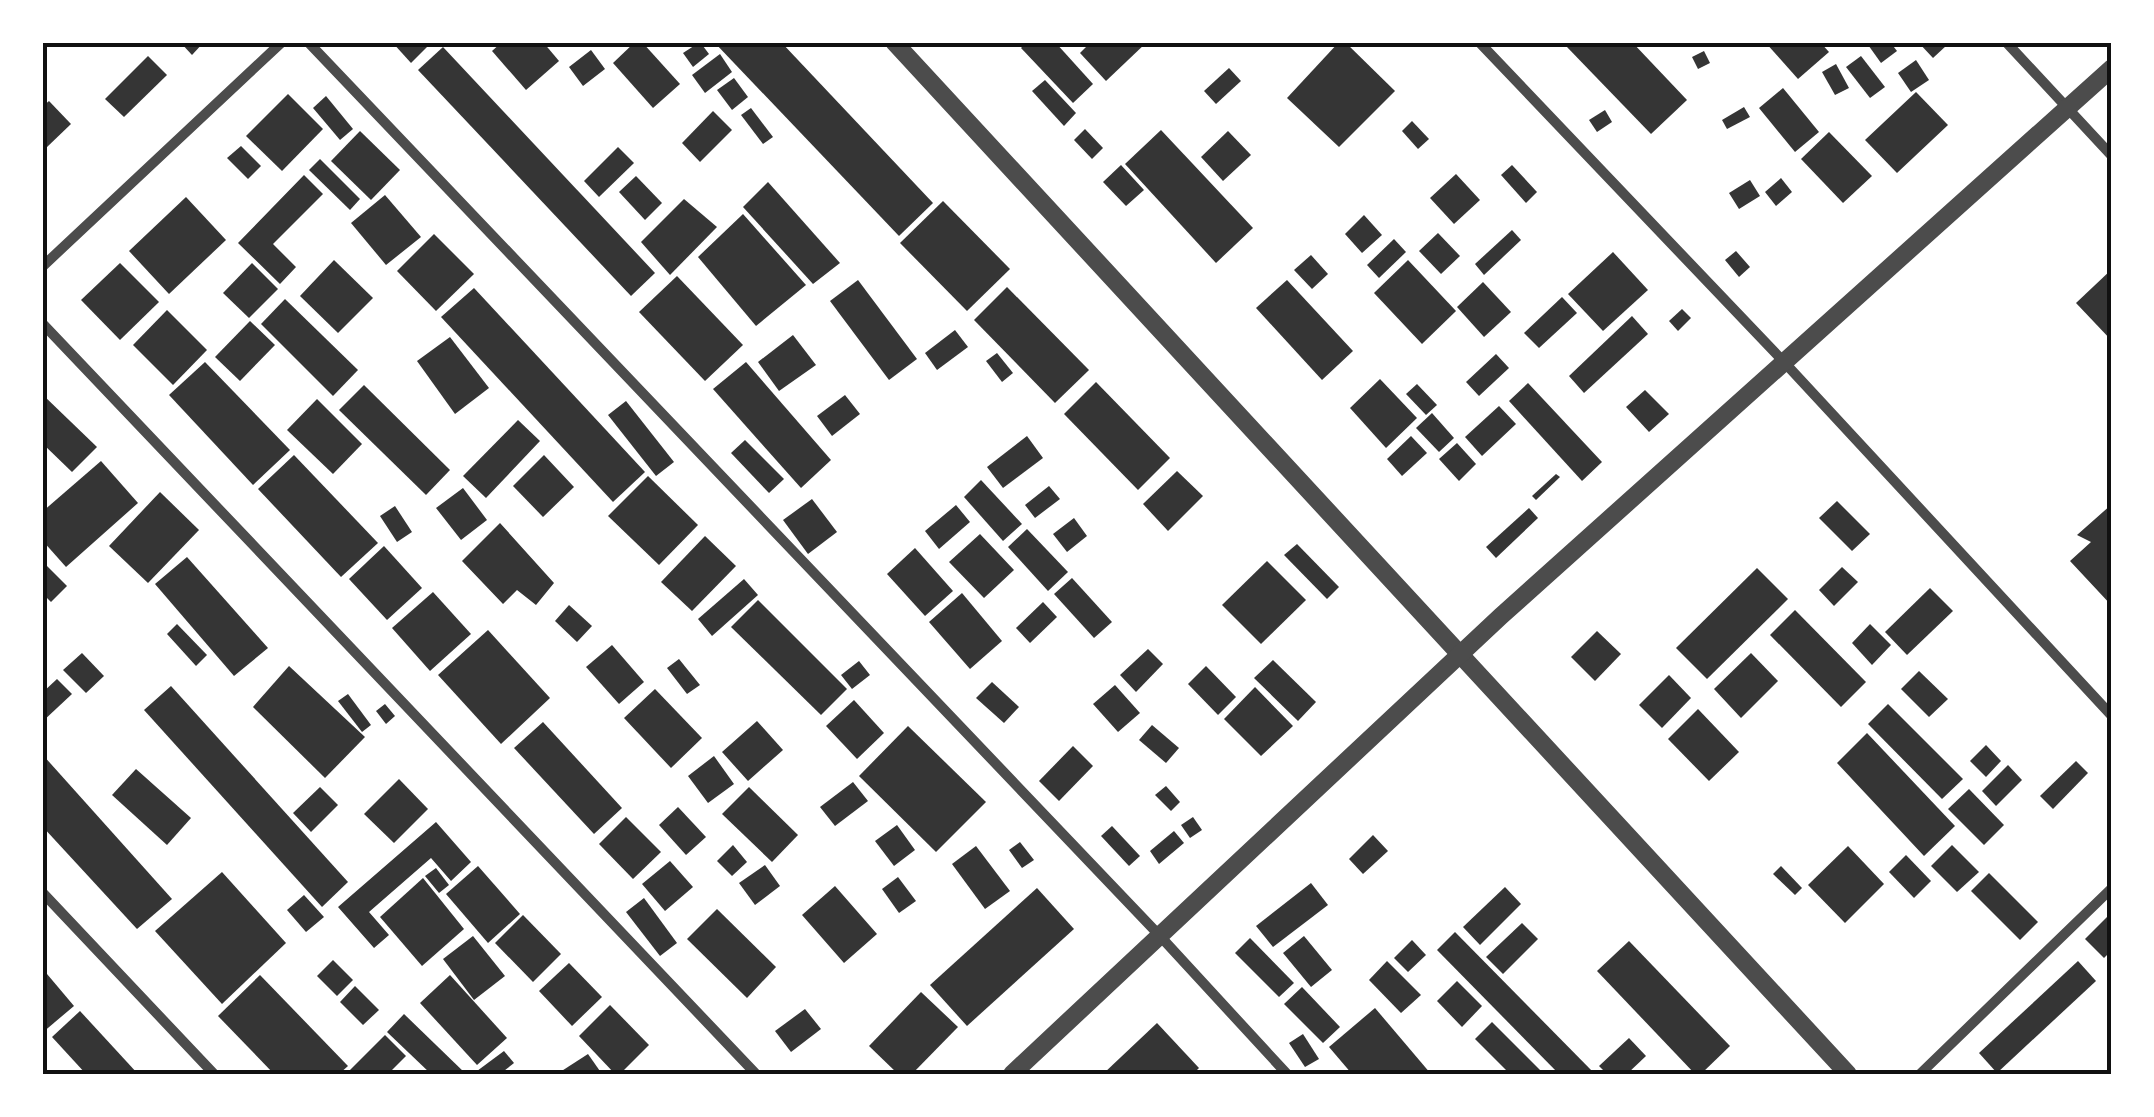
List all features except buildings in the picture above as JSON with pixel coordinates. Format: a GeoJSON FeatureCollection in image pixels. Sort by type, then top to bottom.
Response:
{"type":"FeatureCollection","features":[{"type":"Feature","properties":{"kind":"street"},"geometry":{"type":"LineString","coordinates":[[42,267],[282,42]]}},
{"type":"Feature","properties":{"kind":"street"},"geometry":{"type":"LineString","coordinates":[[308,42],[1287,1074]]}},
{"type":"Feature","properties":{"kind":"street"},"geometry":{"type":"LineString","coordinates":[[894,42],[1848,1074]]}},
{"type":"Feature","properties":{"kind":"street"},"geometry":{"type":"LineString","coordinates":[[1479,42],[1784,362],[2112,716]]}},
{"type":"Feature","properties":{"kind":"street"},"geometry":{"type":"LineString","coordinates":[[2006,42],[2112,156]]}},
{"type":"Feature","properties":{"kind":"street"},"geometry":{"type":"LineString","coordinates":[[1012,1074],[1460,654],[2112,68]]}},
{"type":"Feature","properties":{"kind":"street"},"geometry":{"type":"LineString","coordinates":[[42,324],[756,1074]]}},
{"type":"Feature","properties":{"kind":"street"},"geometry":{"type":"LineString","coordinates":[[1920,1074],[2112,888]]}},
{"type":"Feature","properties":{"kind":"street"},"geometry":{"type":"LineString","coordinates":[[42,892],[214,1074]]}}]}
